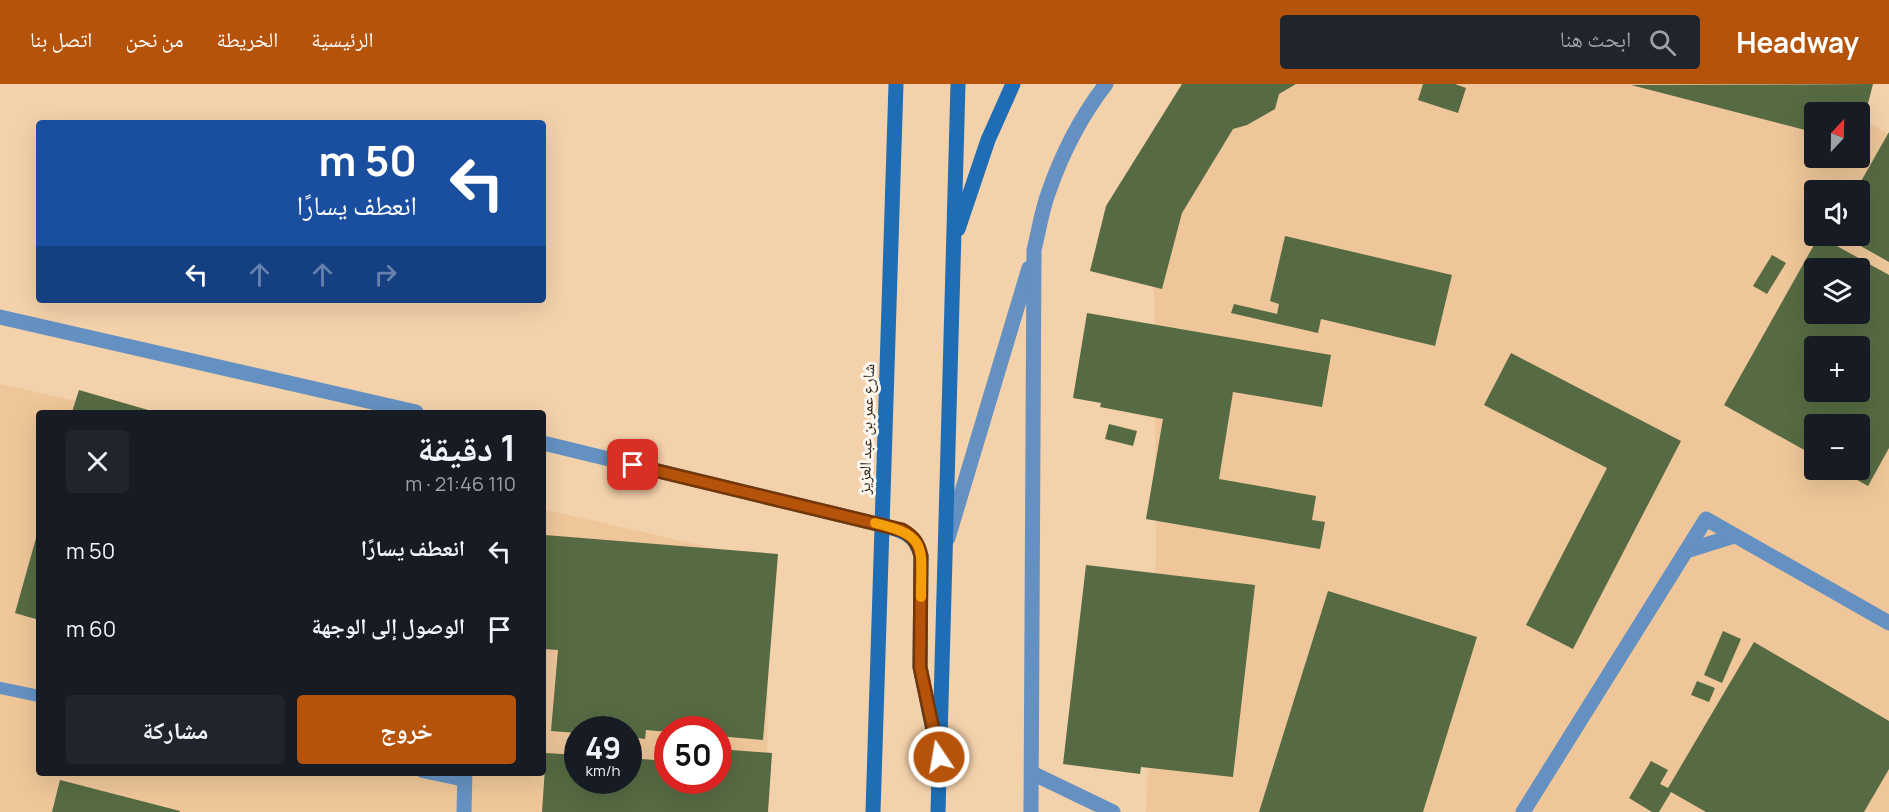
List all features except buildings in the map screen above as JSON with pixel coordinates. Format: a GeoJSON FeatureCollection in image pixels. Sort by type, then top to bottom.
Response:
{"type":"FeatureCollection","features":[{"type":"Feature","properties":{"kind":"main road","name":"شارع عمر بن عبد العزيز"},"geometry":{"type":"LineString","coordinates":[[873,812],[896,84]]}},
{"type":"Feature","properties":{"kind":"main road"},"geometry":{"type":"LineString","coordinates":[[938,812],[958,84]]}},
{"type":"Feature","properties":{"kind":"main road"},"geometry":{"type":"LineString","coordinates":[[952,246],[988,140],[1013,84]]}},
{"type":"Feature","properties":{"kind":"main road"},"geometry":{"type":"LineString","coordinates":[[881,525],[902,530],[912,536],[921,556],[920,667],[939,757]]}},
{"type":"Feature","properties":{"kind":"street"},"geometry":{"type":"LineString","coordinates":[[944,549],[1034,250],[1048,192],[1069,145],[1106,84]]}},
{"type":"Feature","properties":{"kind":"street"},"geometry":{"type":"LineString","coordinates":[[1031,812],[1034,250]]}},
{"type":"Feature","properties":{"kind":"street"},"geometry":{"type":"LineString","coordinates":[[0,317],[407,410]]}},
{"type":"Feature","properties":{"kind":"street"},"geometry":{"type":"LineString","coordinates":[[546,444],[881,525]]}},
{"type":"Feature","properties":{"kind":"street"},"geometry":{"type":"LineString","coordinates":[[1523,812],[1706,519],[1889,623]]}},
{"type":"Feature","properties":{"kind":"street"},"geometry":{"type":"LineString","coordinates":[[1686,551],[1734,536]]}},
{"type":"Feature","properties":{"kind":"street"},"geometry":{"type":"LineString","coordinates":[[1032,773],[1113,812]]}},
{"type":"Feature","properties":{"kind":"street"},"geometry":{"type":"LineString","coordinates":[[464,812],[465,777]]}},
{"type":"Feature","properties":{"kind":"lane"},"geometry":{"type":"LineString","coordinates":[[0,688],[36,695]]}},
{"type":"Feature","properties":{"kind":"shaded area"},"geometry":{"type":"Polygon","coordinates":[[[1235,84],[1798,84],[1831,102],[1804,102],[1804,168],[1870,168],[1870,124],[1889,134],[1889,812],[1146,812],[1156,551],[1154,242],[1235,84]]]}},
{"type":"Feature","properties":{"kind":"shaded area"},"geometry":{"type":"Polygon","coordinates":[[[0,384],[115,410],[36,410],[36,776],[546,776],[546,510],[768,561],[767,812],[0,812],[0,384]]]}},
{"type":"Feature","properties":{"kind":"slow traffic"},"geometry":{"type":"LineString","coordinates":[[875,523],[902,530],[912,536],[918,545],[921,556],[921,597]]}},
{"type":"Feature","properties":{"kind":"route"},"geometry":{"type":"LineString","coordinates":[[633,465],[902,530],[912,536],[921,556],[920,667],[939,757]]}}]}
